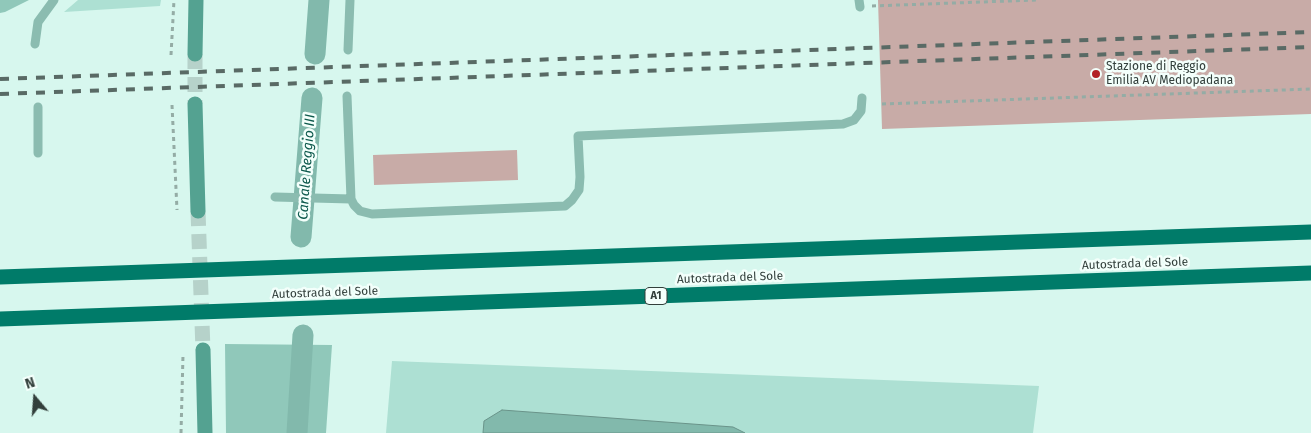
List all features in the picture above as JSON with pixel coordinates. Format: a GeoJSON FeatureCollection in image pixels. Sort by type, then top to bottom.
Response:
{"type":"FeatureCollection","features":[{"type":"Feature","properties":{"kind":"highway","name":"Autostrada del Sole"},"geometry":{"type":"LineString","coordinates":[[0,277],[1311,232]]}},
{"type":"Feature","properties":{"kind":"highway","name":"Autostrada del Sole"},"geometry":{"type":"LineString","coordinates":[[0,319],[1311,273]]}},
{"type":"Feature","properties":{"kind":"street"},"geometry":{"type":"LineString","coordinates":[[195,54],[196,0]]}},
{"type":"Feature","properties":{"kind":"street"},"geometry":{"type":"LineString","coordinates":[[195,104],[198,212]]}},
{"type":"Feature","properties":{"kind":"street"},"geometry":{"type":"LineString","coordinates":[[203,350],[205,433]]}},
{"type":"Feature","properties":{"kind":"lane"},"geometry":{"type":"LineString","coordinates":[[35,44],[38,22],[54,0]]}},
{"type":"Feature","properties":{"kind":"lane"},"geometry":{"type":"LineString","coordinates":[[348,50],[350,0]]}},
{"type":"Feature","properties":{"kind":"lane"},"geometry":{"type":"LineString","coordinates":[[348,96],[351,199],[360,211],[372,214],[565,206],[572,200],[578,190],[580,177],[578,136],[843,124],[854,120],[862,111],[862,98]]}},
{"type":"Feature","properties":{"kind":"lane"},"geometry":{"type":"LineString","coordinates":[[38,107],[38,152]]}},
{"type":"Feature","properties":{"kind":"lane"},"geometry":{"type":"LineString","coordinates":[[276,197],[351,199]]}},
{"type":"Feature","properties":{"kind":"path"},"geometry":{"type":"LineString","coordinates":[[171,55],[174,0]]}},
{"type":"Feature","properties":{"kind":"path"},"geometry":{"type":"LineString","coordinates":[[878,6],[1036,0]]}},
{"type":"Feature","properties":{"kind":"path"},"geometry":{"type":"LineString","coordinates":[[882,104],[1311,88]]}},
{"type":"Feature","properties":{"kind":"path"},"geometry":{"type":"LineString","coordinates":[[172,105],[177,210]]}},
{"type":"Feature","properties":{"kind":"path"},"geometry":{"type":"LineString","coordinates":[[181,433],[183,355]]}},
{"type":"Feature","properties":{"kind":"shaded area"},"geometry":{"type":"Polygon","coordinates":[[[0,0],[29,0],[0,13],[0,0]]]}},
{"type":"Feature","properties":{"kind":"shaded area"},"geometry":{"type":"Polygon","coordinates":[[[78,0],[161,0],[160,6],[64,12],[78,0]]]}},
{"type":"Feature","properties":{"kind":"shaded area"},"geometry":{"type":"Polygon","coordinates":[[[225,344],[332,345],[326,433],[226,433],[225,344]]]}},
{"type":"Feature","properties":{"kind":"shaded area"},"geometry":{"type":"Polygon","coordinates":[[[392,361],[1039,386],[1033,433],[386,433],[392,361]]]}},
{"type":"Feature","properties":{"kind":"shaded area"},"geometry":{"type":"Polygon","coordinates":[[[502,410],[733,427],[745,433],[483,433],[484,421],[502,410]]]}},
{"type":"Feature","properties":{"kind":"building","name":"Stazione di Reggio Emilia AV Mediopadana"},"geometry":{"type":"Polygon","coordinates":[[[878,0],[1311,0],[1311,114],[882,129],[878,0]]]}},
{"type":"Feature","properties":{"kind":"building"},"geometry":{"type":"Polygon","coordinates":[[[517,150],[518,180],[374,185],[373,155],[517,150]]]}},
{"type":"Feature","properties":{"kind":"waterway","name":"Canale Reggio III"},"geometry":{"type":"LineString","coordinates":[[315,54],[319,0]]}},
{"type":"Feature","properties":{"kind":"waterway","name":"Canale Reggio III"},"geometry":{"type":"LineString","coordinates":[[301,237],[312,98]]}},
{"type":"Feature","properties":{"kind":"waterway","name":"Canale Reggio III"},"geometry":{"type":"LineString","coordinates":[[297,433],[303,335]]}},
{"type":"Feature","properties":{"kind":"tunnel"},"geometry":{"type":"LineString","coordinates":[[195,54],[195,104]]}},
{"type":"Feature","properties":{"kind":"tunnel"},"geometry":{"type":"LineString","coordinates":[[198,211],[203,350]]}},
{"type":"Feature","properties":{"kind":"railway"},"geometry":{"type":"LineString","coordinates":[[0,79],[1311,32]]}},
{"type":"Feature","properties":{"kind":"railway"},"geometry":{"type":"LineString","coordinates":[[0,94],[1311,47]]}},
{"type":"Feature","properties":{"kind":"place","name":"Stazione di Reggio Emilia AV Mediopadana"},"geometry":{"type":"Point","coordinates":[1096,74]}}]}
